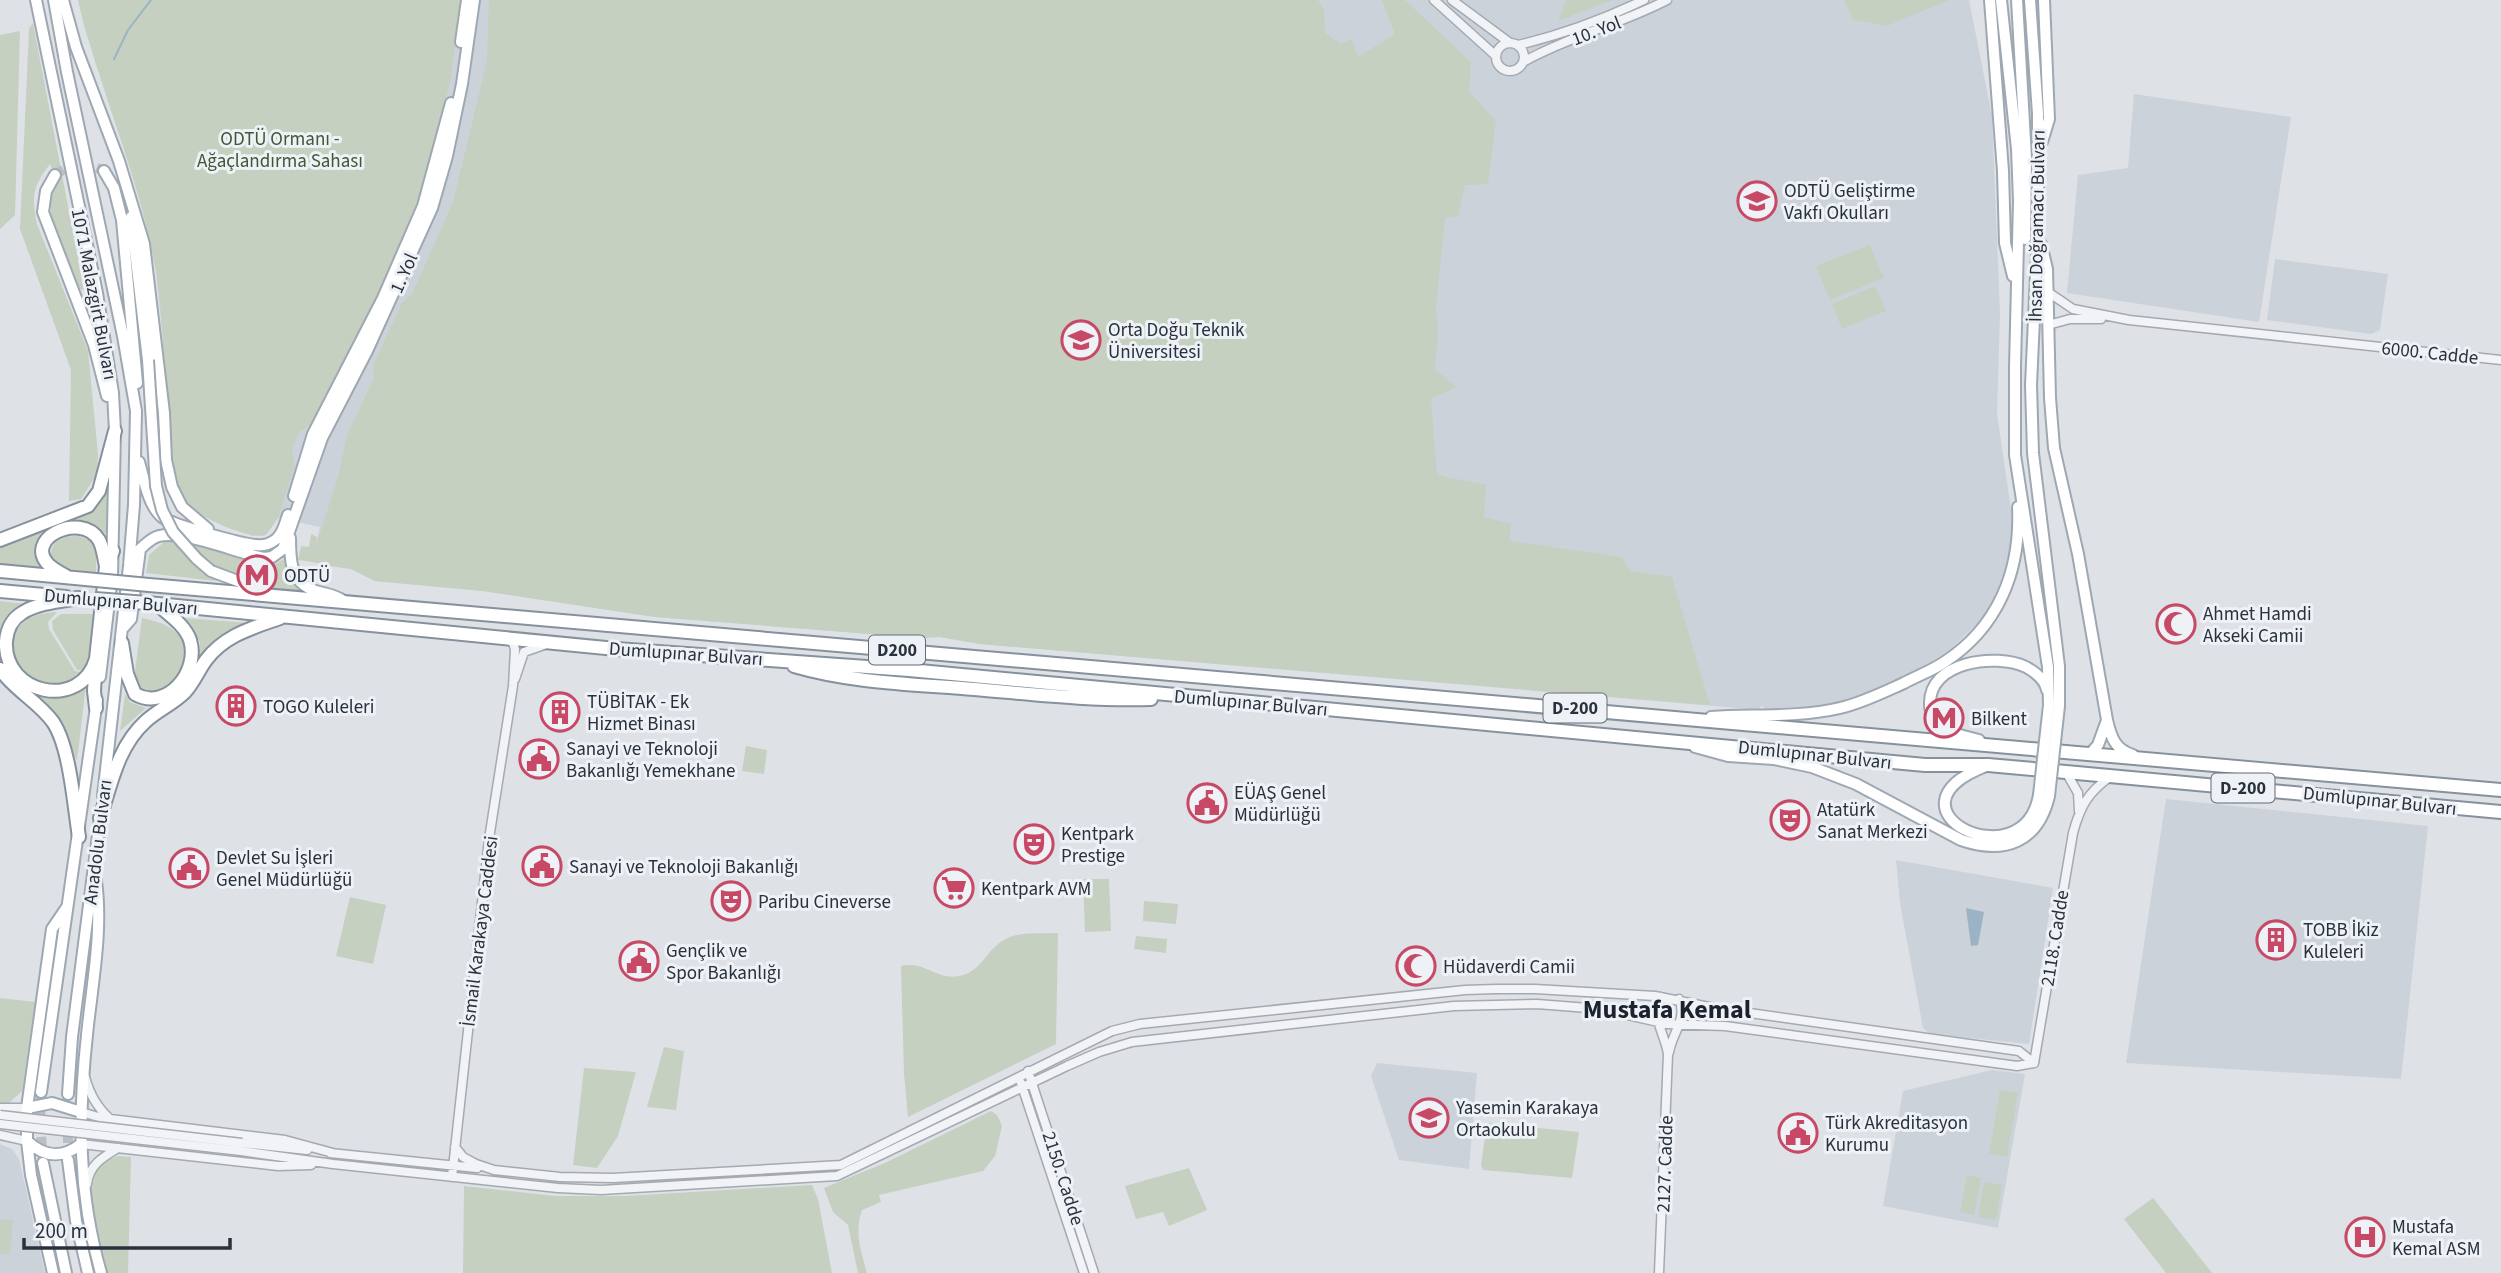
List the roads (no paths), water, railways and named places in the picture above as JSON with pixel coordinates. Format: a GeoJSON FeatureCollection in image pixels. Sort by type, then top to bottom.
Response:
{"type":"FeatureCollection","features":[{"type":"Feature","properties":{"kind":"highway"},"geometry":{"type":"LineString","coordinates":[[0,540],[88,506],[99,491],[115,431]]}},
{"type":"Feature","properties":{"kind":"highway"},"geometry":{"type":"LineString","coordinates":[[68,578],[50,566],[43,552],[46,540],[61,529],[80,529],[95,536],[101,546],[106,566]]}},
{"type":"Feature","properties":{"kind":"highway"},"geometry":{"type":"LineString","coordinates":[[96,708],[96,659],[106,566],[113,551]]}},
{"type":"Feature","properties":{"kind":"highway","name":"Dumlupınar Bulvarı"},"geometry":{"type":"LineString","coordinates":[[0,571],[2501,790]]}},
{"type":"Feature","properties":{"kind":"highway","name":"Dumlupınar Bulvarı"},"geometry":{"type":"LineString","coordinates":[[0,591],[558,643],[767,659],[825,675],[872,681],[1084,698],[1202,698],[1925,765],[1988,765],[2501,812]]}},
{"type":"Feature","properties":{"kind":"highway"},"geometry":{"type":"LineString","coordinates":[[79,598],[32,608],[12,622],[7,635],[9,663],[18,677],[32,687],[49,691],[64,690],[83,681],[89,676],[96,659]]}},
{"type":"Feature","properties":{"kind":"highway"},"geometry":{"type":"LineString","coordinates":[[122,643],[127,674],[135,694],[145,700],[154,700],[176,688],[190,666],[191,642],[181,626],[152,604]]}},
{"type":"Feature","properties":{"kind":"highway"},"geometry":{"type":"LineString","coordinates":[[100,818],[117,763],[125,746],[138,729],[186,690],[204,663],[227,640],[247,629],[288,616]]}},
{"type":"Feature","properties":{"kind":"highway"},"geometry":{"type":"LineString","coordinates":[[0,669],[7,679],[52,720],[61,737],[79,837]]}},
{"type":"Feature","properties":{"kind":"main road","name":"1071 Malazgirt Bulvarı"},"geometry":{"type":"LineString","coordinates":[[36,0],[102,321],[113,393],[115,431],[110,592]]}},
{"type":"Feature","properties":{"kind":"main road","name":"1071 Malazgirt Bulvarı"},"geometry":{"type":"LineString","coordinates":[[54,0],[136,411],[127,590]]}},
{"type":"Feature","properties":{"kind":"main road"},"geometry":{"type":"LineString","coordinates":[[63,0],[76,47],[119,161],[144,244],[164,413],[166,460],[172,487],[182,507],[213,534]]}},
{"type":"Feature","properties":{"kind":"main road","name":"1. Yol"},"geometry":{"type":"LineString","coordinates":[[376,322],[423,206],[439,155],[456,84],[467,0]]}},
{"type":"Feature","properties":{"kind":"main road","name":"1. Yol"},"geometry":{"type":"LineString","coordinates":[[286,530],[309,462],[313,434],[376,322],[432,208],[463,85],[474,0]]}},
{"type":"Feature","properties":{"kind":"main road"},"geometry":{"type":"LineString","coordinates":[[1990,0],[2003,171],[2005,243],[2017,290]]}},
{"type":"Feature","properties":{"kind":"main road","name":"İhsan Doğramacı Bulvarı"},"geometry":{"type":"LineString","coordinates":[[2001,0],[2017,149],[2019,201],[2015,455],[2054,705]]}},
{"type":"Feature","properties":{"kind":"main road"},"geometry":{"type":"LineString","coordinates":[[2008,0],[2010,76]]}},
{"type":"Feature","properties":{"kind":"main road","name":"İhsan Doğramacı Bulvarı"},"geometry":{"type":"LineString","coordinates":[[2015,367],[2026,216],[2025,137],[2017,0]]}},
{"type":"Feature","properties":{"kind":"main road","name":"İhsan Doğramacı Bulvarı"},"geometry":{"type":"LineString","coordinates":[[2030,0],[2038,114],[2038,231],[2031,385],[2033,453],[2059,666],[2054,705]]}},
{"type":"Feature","properties":{"kind":"main road"},"geometry":{"type":"LineString","coordinates":[[2038,155],[2049,118],[2044,0]]}},
{"type":"Feature","properties":{"kind":"main road"},"geometry":{"type":"LineString","coordinates":[[104,171],[114,188],[122,220],[137,371],[136,411]]}},
{"type":"Feature","properties":{"kind":"main road"},"geometry":{"type":"LineString","coordinates":[[55,175],[46,191],[43,212],[94,345],[115,431]]}},
{"type":"Feature","properties":{"kind":"main road"},"geometry":{"type":"LineString","coordinates":[[130,202],[148,360],[156,486],[162,510],[173,532],[211,571],[283,597]]}},
{"type":"Feature","properties":{"kind":"main road"},"geometry":{"type":"LineString","coordinates":[[2038,231],[2047,269],[2054,448],[2078,554],[2107,720],[2112,740],[2123,752],[2155,760]]}},
{"type":"Feature","properties":{"kind":"main road"},"geometry":{"type":"LineString","coordinates":[[136,449],[150,498],[163,517],[213,534],[262,545],[274,542],[286,530]]}},
{"type":"Feature","properties":{"kind":"main road"},"geometry":{"type":"LineString","coordinates":[[1687,718],[1794,716],[1842,708],[1875,696],[1955,655],[1987,623],[2003,596],[2015,562],[2018,518],[2015,455]]}},
{"type":"Feature","properties":{"kind":"main road"},"geometry":{"type":"LineString","coordinates":[[123,627],[131,619],[141,550],[154,538],[179,537],[256,556],[272,557],[283,549],[299,480],[309,462]]}},
{"type":"Feature","properties":{"kind":"main road"},"geometry":{"type":"LineString","coordinates":[[286,530],[291,564],[297,578],[314,590],[334,594],[344,601]]}},
{"type":"Feature","properties":{"kind":"main road"},"geometry":{"type":"LineString","coordinates":[[131,537],[141,550]]}},
{"type":"Feature","properties":{"kind":"main road","name":"Anadolu Bulvarı"},"geometry":{"type":"LineString","coordinates":[[68,1094],[72,1037],[127,590]]}},
{"type":"Feature","properties":{"kind":"main road","name":"Anadolu Bulvarı"},"geometry":{"type":"LineString","coordinates":[[41,1092],[79,837],[110,592]]}},
{"type":"Feature","properties":{"kind":"main road"},"geometry":{"type":"LineString","coordinates":[[1662,739],[1728,756],[1774,759],[1812,766],[1856,784],[1961,840],[1977,846],[2000,847],[2023,839],[2036,828],[2045,814],[2044,795],[2054,705],[2047,685],[2026,668],[2003,660],[1966,664],[1953,670],[1936,684],[1931,697],[1931,711],[1941,727],[1960,736],[2013,747]]}},
{"type":"Feature","properties":{"kind":"main road"},"geometry":{"type":"LineString","coordinates":[[2090,754],[2104,733],[2107,720]]}},
{"type":"Feature","properties":{"kind":"main road"},"geometry":{"type":"LineString","coordinates":[[1988,765],[1954,782],[1945,797],[1944,808],[1950,820],[1960,826],[1983,837],[2001,836],[2020,828],[2032,817],[2044,795]]}},
{"type":"Feature","properties":{"kind":"main road"},"geometry":{"type":"LineString","coordinates":[[94,865],[99,917],[83,1072],[80,1144],[85,1200],[92,1242],[101,1273]]}},
{"type":"Feature","properties":{"kind":"main road"},"geometry":{"type":"LineString","coordinates":[[53,1273],[34,1187],[27,1141],[27,1108],[52,929],[69,905]]}},
{"type":"Feature","properties":{"kind":"main road"},"geometry":{"type":"LineString","coordinates":[[27,1108],[52,1103],[81,1112]]}},
{"type":"Feature","properties":{"kind":"main road"},"geometry":{"type":"LineString","coordinates":[[27,1141],[36,1149],[64,1155],[80,1144]]}},
{"type":"Feature","properties":{"kind":"main road"},"geometry":{"type":"LineString","coordinates":[[68,1160],[76,1221],[88,1273]]}},
{"type":"Feature","properties":{"kind":"main road"},"geometry":{"type":"LineString","coordinates":[[43,1163],[66,1273]]}},
{"type":"Feature","properties":{"kind":"street"},"geometry":{"type":"LineString","coordinates":[[1434,0],[1496,56],[1498,65],[1508,72],[1517,71],[1525,61],[1524,52],[1452,0]]}},
{"type":"Feature","properties":{"kind":"street","name":"10. Yol"},"geometry":{"type":"LineString","coordinates":[[1514,44],[1615,13],[1644,0]]}},
{"type":"Feature","properties":{"kind":"street","name":"10. Yol"},"geometry":{"type":"LineString","coordinates":[[1525,61],[1546,49],[1616,23],[1667,0]]}},
{"type":"Feature","properties":{"kind":"street"},"geometry":{"type":"LineString","coordinates":[[1496,56],[1499,49],[1514,44]]}},
{"type":"Feature","properties":{"kind":"street"},"geometry":{"type":"LineString","coordinates":[[2048,292],[2073,309],[2129,320]]}},
{"type":"Feature","properties":{"kind":"street"},"geometry":{"type":"LineString","coordinates":[[2048,325],[2070,318],[2129,320]]}},
{"type":"Feature","properties":{"kind":"street","name":"6000. Cadde"},"geometry":{"type":"LineString","coordinates":[[2129,320],[2499,360]]}},
{"type":"Feature","properties":{"kind":"street","name":"İsmail Karakaya Caddesi"},"geometry":{"type":"LineString","coordinates":[[452,1177],[489,839],[513,685],[513,643],[508,639],[490,635]]}},
{"type":"Feature","properties":{"kind":"street","name":"İsmail Karakaya Caddesi"},"geometry":{"type":"LineString","coordinates":[[513,685],[524,652],[558,643]]}},
{"type":"Feature","properties":{"kind":"street"},"geometry":{"type":"LineString","coordinates":[[2066,772],[2078,793],[2078,814]]}},
{"type":"Feature","properties":{"kind":"street"},"geometry":{"type":"LineString","coordinates":[[2078,814],[2094,788],[2110,776]]}},
{"type":"Feature","properties":{"kind":"street","name":"2118. Cadde"},"geometry":{"type":"LineString","coordinates":[[2034,1063],[2064,879],[2078,814]]}},
{"type":"Feature","properties":{"kind":"street"},"geometry":{"type":"LineString","coordinates":[[0,1124],[54,1126],[241,1147],[333,1153],[560,1177],[613,1178],[841,1165],[1112,1031],[1140,1024],[1465,990],[1535,989],[1679,999],[1714,1008],[2019,1051],[2034,1063]]}},
{"type":"Feature","properties":{"kind":"street"},"geometry":{"type":"LineString","coordinates":[[1658,1022],[1656,1010],[1661,997]]}},
{"type":"Feature","properties":{"kind":"street"},"geometry":{"type":"LineString","coordinates":[[1679,999],[1682,1009],[1679,1024]]}},
{"type":"Feature","properties":{"kind":"street"},"geometry":{"type":"LineString","coordinates":[[241,1147],[332,1164],[520,1185],[601,1190],[836,1176],[1099,1052],[1132,1042],[1454,1006],[1578,1006],[1626,1013],[1658,1022],[1726,1026],[2017,1066],[2034,1063]]}},
{"type":"Feature","properties":{"kind":"street","name":"2127. Cadde"},"geometry":{"type":"LineString","coordinates":[[1658,1022],[1668,1054],[1659,1273]]}},
{"type":"Feature","properties":{"kind":"street","name":"2127. Cadde"},"geometry":{"type":"LineString","coordinates":[[1668,1054],[1679,1024]]}},
{"type":"Feature","properties":{"kind":"street"},"geometry":{"type":"LineString","coordinates":[[1860,1028],[1860,1044]]}},
{"type":"Feature","properties":{"kind":"street"},"geometry":{"type":"LineString","coordinates":[[1916,1036],[1918,1052]]}},
{"type":"Feature","properties":{"kind":"street"},"geometry":{"type":"LineString","coordinates":[[83,1072],[90,1094],[99,1109],[110,1119]]}},
{"type":"Feature","properties":{"kind":"street","name":"2150. Cadde"},"geometry":{"type":"LineString","coordinates":[[1028,1072],[1094,1273]]}},
{"type":"Feature","properties":{"kind":"street","name":"2150. Cadde"},"geometry":{"type":"LineString","coordinates":[[1018,1076],[1084,1273]]}},
{"type":"Feature","properties":{"kind":"street"},"geometry":{"type":"LineString","coordinates":[[0,1108],[27,1108]]}},
{"type":"Feature","properties":{"kind":"street"},"geometry":{"type":"LineString","coordinates":[[81,1112],[110,1119],[285,1140],[333,1153]]}},
{"type":"Feature","properties":{"kind":"street"},"geometry":{"type":"LineString","coordinates":[[0,1115],[54,1126]]}},
{"type":"Feature","properties":{"kind":"street"},"geometry":{"type":"LineString","coordinates":[[0,1135],[27,1141]]}},
{"type":"Feature","properties":{"kind":"street"},"geometry":{"type":"LineString","coordinates":[[80,1144],[278,1166],[332,1164]]}},
{"type":"Feature","properties":{"kind":"street"},"geometry":{"type":"LineString","coordinates":[[85,1200],[91,1169],[99,1160],[119,1147]]}},
{"type":"Feature","properties":{"kind":"street"},"geometry":{"type":"LineString","coordinates":[[439,1163],[455,1147],[463,1157],[494,1170]]}},
{"type":"Feature","properties":{"kind":"water"},"geometry":{"type":"Polygon","coordinates":[[[1966,908],[1984,912],[1978,945],[1971,946],[1966,908]]]}},
{"type":"Feature","properties":{"kind":"waterway"},"geometry":{"type":"LineString","coordinates":[[114,59],[128,30],[151,0]]}},
{"type":"Feature","properties":{"kind":"tunnel"},"geometry":{"type":"LineString","coordinates":[[55,175],[79,164],[104,171]]}},
{"type":"Feature","properties":{"kind":"tunnel"},"geometry":{"type":"LineString","coordinates":[[41,1092],[43,1159]]}},
{"type":"Feature","properties":{"kind":"tunnel"},"geometry":{"type":"LineString","coordinates":[[68,1094],[68,1158]]}},
{"type":"Feature","properties":{"kind":"place","name":"ODTÜ Geliştirme Vakfı Okulları"},"geometry":{"type":"Point","coordinates":[1757,201]}},
{"type":"Feature","properties":{"kind":"place","name":"Orta Doğu Teknik Üniversitesi"},"geometry":{"type":"Point","coordinates":[1081,340]}},
{"type":"Feature","properties":{"kind":"place","name":"ODTÜ"},"geometry":{"type":"Point","coordinates":[257,575]}},
{"type":"Feature","properties":{"kind":"place","name":"Ahmet Hamdi Akseki Camii"},"geometry":{"type":"Point","coordinates":[2176,624]}},
{"type":"Feature","properties":{"kind":"place","name":"TOGO Kuleleri"},"geometry":{"type":"Point","coordinates":[236,706]}},
{"type":"Feature","properties":{"kind":"place","name":"TÜBİTAK - Ek Hizmet Binası"},"geometry":{"type":"Point","coordinates":[560,712]}},
{"type":"Feature","properties":{"kind":"place","name":"Bilkent"},"geometry":{"type":"Point","coordinates":[1944,718]}},
{"type":"Feature","properties":{"kind":"place","name":"Sanayi ve Teknoloji Bakanlığı Yemekhane"},"geometry":{"type":"Point","coordinates":[539,759]}},
{"type":"Feature","properties":{"kind":"place","name":"EÜAŞ Genel Müdürlüğü"},"geometry":{"type":"Point","coordinates":[1207,803]}},
{"type":"Feature","properties":{"kind":"place","name":"Atatürk Sanat Merkezi"},"geometry":{"type":"Point","coordinates":[1790,820]}},
{"type":"Feature","properties":{"kind":"place","name":"Kentpark Prestige"},"geometry":{"type":"Point","coordinates":[1034,844]}},
{"type":"Feature","properties":{"kind":"place","name":"Sanayi ve Teknoloji Bakanlığı"},"geometry":{"type":"Point","coordinates":[542,866]}},
{"type":"Feature","properties":{"kind":"place","name":"Devlet Su İşleri Genel Müdürlüğü"},"geometry":{"type":"Point","coordinates":[189,868]}},
{"type":"Feature","properties":{"kind":"place","name":"Kentpark AVM"},"geometry":{"type":"Point","coordinates":[954,888]}},
{"type":"Feature","properties":{"kind":"place","name":"Paribu Cineverse"},"geometry":{"type":"Point","coordinates":[731,901]}},
{"type":"Feature","properties":{"kind":"place","name":"TOBB İkiz Kuleleri"},"geometry":{"type":"Point","coordinates":[2276,940]}},
{"type":"Feature","properties":{"kind":"place","name":"Gençlik ve Spor Bakanlığı"},"geometry":{"type":"Point","coordinates":[639,961]}},
{"type":"Feature","properties":{"kind":"place","name":"Hüdaverdi Camii"},"geometry":{"type":"Point","coordinates":[1416,966]}},
{"type":"Feature","properties":{"kind":"place","name":"Yasemin Karakaya Ortaokulu"},"geometry":{"type":"Point","coordinates":[1429,1118]}},
{"type":"Feature","properties":{"kind":"place","name":"Türk Akreditasyon Kurumu"},"geometry":{"type":"Point","coordinates":[1798,1133]}},
{"type":"Feature","properties":{"kind":"place","name":"Mustafa Kemal ASM"},"geometry":{"type":"Point","coordinates":[2365,1237]}},
{"type":"Feature","properties":{"kind":"district","name":"Mustafa Kemal"},"geometry":{"type":"Point","coordinates":[1667,1009]}},
{"type":"Feature","properties":{"kind":"park label","name":"ODTÜ Ormanı - Ağaçlandırma Sahası"},"geometry":{"type":"Point","coordinates":[280,149]}}]}
